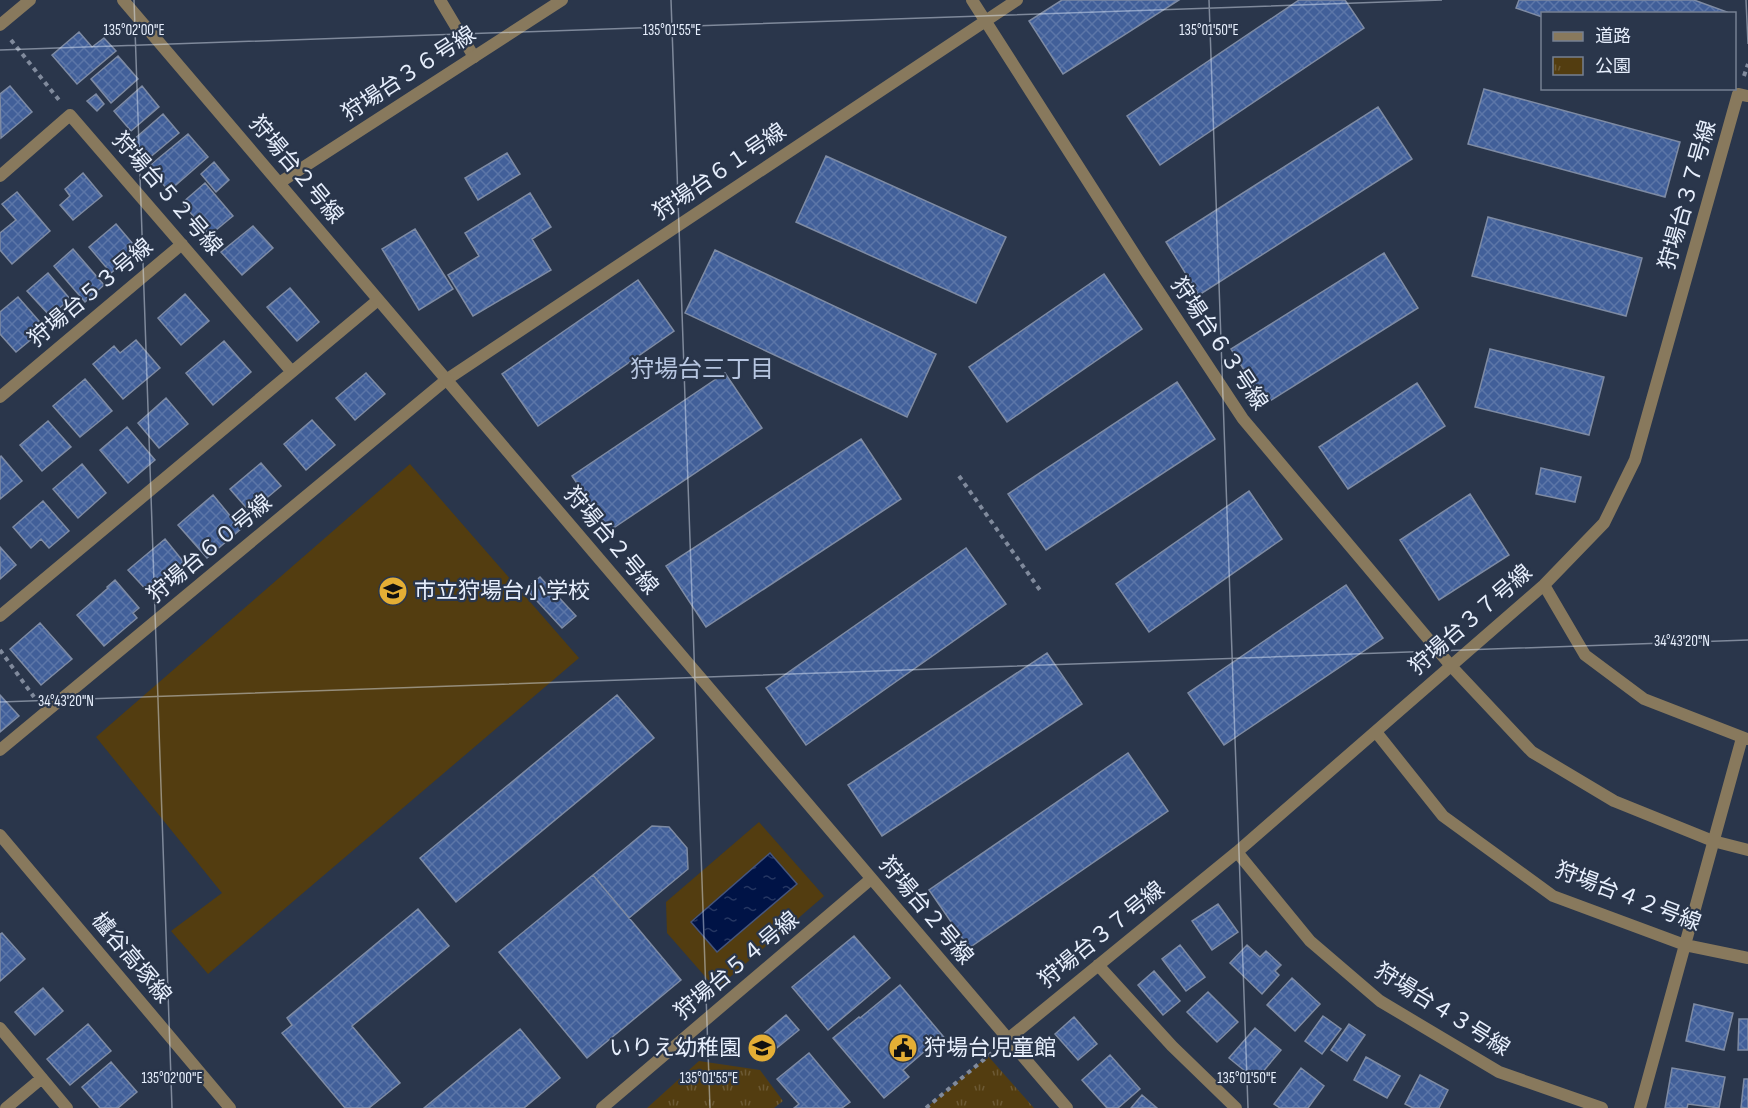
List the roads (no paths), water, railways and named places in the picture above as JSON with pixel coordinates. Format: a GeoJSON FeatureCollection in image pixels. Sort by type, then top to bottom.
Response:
{"type":"FeatureCollection","features":[{"type":"Feature","properties":{"kind":"street"},"geometry":{"type":"LineString","coordinates":[[4,30],[30,0]]}},
{"type":"Feature","properties":{"kind":"street","name":"狩場台２号線"},"geometry":{"type":"LineString","coordinates":[[123,0],[1066,1108]]}},
{"type":"Feature","properties":{"kind":"street"},"geometry":{"type":"LineString","coordinates":[[440,0],[474,57]]}},
{"type":"Feature","properties":{"kind":"street","name":"狩場台３６号線"},"geometry":{"type":"LineString","coordinates":[[279,183],[562,0]]}},
{"type":"Feature","properties":{"kind":"street","name":"狩場台６３号線"},"geometry":{"type":"LineString","coordinates":[[972,0],[1243,419],[1451,666],[1532,752],[1614,801],[1713,841],[1748,850]]}},
{"type":"Feature","properties":{"kind":"street","name":"狩場台６１号線"},"geometry":{"type":"LineString","coordinates":[[446,380],[1017,0]]}},
{"type":"Feature","properties":{"kind":"street","name":"狩場台３７号線"},"geometry":{"type":"LineString","coordinates":[[1008,1039],[1237,852],[1376,732],[1544,585],[1604,524],[1635,460],[1738,94],[1748,96]]}},
{"type":"Feature","properties":{"kind":"street","name":"狩場台５２号線"},"geometry":{"type":"LineString","coordinates":[[0,176],[70,115],[292,372]]}},
{"type":"Feature","properties":{"kind":"street","name":"狩場台５３号線"},"geometry":{"type":"LineString","coordinates":[[0,397],[182,244]]}},
{"type":"Feature","properties":{"kind":"street"},"geometry":{"type":"LineString","coordinates":[[0,616],[378,300]]}},
{"type":"Feature","properties":{"kind":"street","name":"狩場台６０号線"},"geometry":{"type":"LineString","coordinates":[[0,750],[446,380]]}},
{"type":"Feature","properties":{"kind":"street"},"geometry":{"type":"LineString","coordinates":[[1544,585],[1585,656],[1644,699],[1745,738],[1713,841],[1640,1108]]}},
{"type":"Feature","properties":{"kind":"street","name":"狩場台４２号線"},"geometry":{"type":"LineString","coordinates":[[1376,732],[1443,816],[1554,896],[1684,945],[1748,958]]}},
{"type":"Feature","properties":{"kind":"street","name":"櫨谷高塚線"},"geometry":{"type":"LineString","coordinates":[[0,835],[230,1108]]}},
{"type":"Feature","properties":{"kind":"street","name":"狩場台４３号線"},"geometry":{"type":"LineString","coordinates":[[1237,852],[1310,941],[1380,1001],[1499,1072],[1602,1108]]}},
{"type":"Feature","properties":{"kind":"street","name":"狩場台５４号線"},"geometry":{"type":"LineString","coordinates":[[602,1108],[871,879]]}},
{"type":"Feature","properties":{"kind":"street"},"geometry":{"type":"LineString","coordinates":[[1098,965],[1172,1046],[1236,1108]]}},
{"type":"Feature","properties":{"kind":"street"},"geometry":{"type":"LineString","coordinates":[[0,1028],[67,1108]]}},
{"type":"Feature","properties":{"kind":"street"},"geometry":{"type":"LineString","coordinates":[[6,1108],[42,1078]]}},
{"type":"Feature","properties":{"kind":"water"},"geometry":{"type":"Polygon","coordinates":[[[770,853],[797,884],[717,952],[691,922],[770,853]]]}},
{"type":"Feature","properties":{"kind":"place","name":"市立狩場台小学校"},"geometry":{"type":"Point","coordinates":[393,591]}},
{"type":"Feature","properties":{"kind":"place","name":"いりえ幼稚園"},"geometry":{"type":"Point","coordinates":[762,1048]}},
{"type":"Feature","properties":{"kind":"place","name":"狩場台児童館"},"geometry":{"type":"Point","coordinates":[903,1048]}},
{"type":"Feature","properties":{"kind":"district","name":"狩場台三丁目"},"geometry":{"type":"Point","coordinates":[702,369]}}]}
